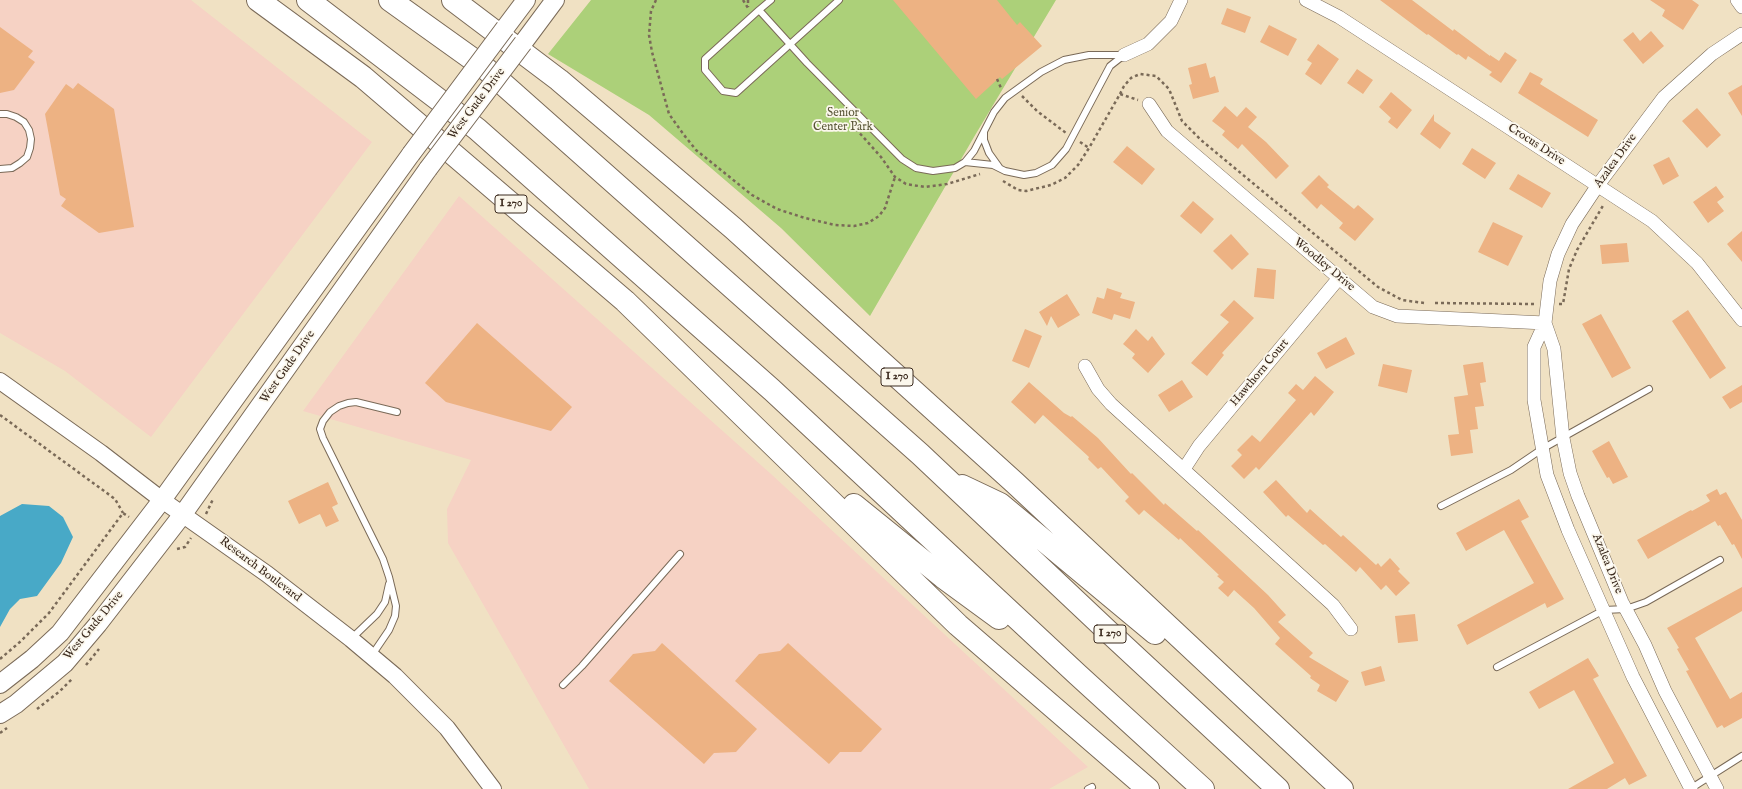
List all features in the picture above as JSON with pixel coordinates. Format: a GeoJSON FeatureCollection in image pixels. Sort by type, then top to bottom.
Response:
{"type":"FeatureCollection","features":[{"type":"Feature","properties":{"kind":"highway","name":"I 270"},"geometry":{"type":"LineString","coordinates":[[258,0],[363,77],[625,301],[958,625],[1148,789]]}},
{"type":"Feature","properties":{"kind":"highway","name":"I 270"},"geometry":{"type":"LineString","coordinates":[[308,0],[477,130],[772,390],[1078,675],[1203,789]]}},
{"type":"Feature","properties":{"kind":"highway","name":"I 270"},"geometry":{"type":"LineString","coordinates":[[390,0],[485,68],[944,477],[1278,789]]}},
{"type":"Feature","properties":{"kind":"highway","name":"I 270"},"geometry":{"type":"LineString","coordinates":[[453,0],[559,80],[733,228],[1015,483],[1342,789]]}},
{"type":"Feature","properties":{"kind":"highway"},"geometry":{"type":"LineString","coordinates":[[751,423],[943,577],[1078,675]]}},
{"type":"Feature","properties":{"kind":"highway"},"geometry":{"type":"LineString","coordinates":[[944,477],[1000,504],[1324,772]]}},
{"type":"Feature","properties":{"kind":"main road","name":"West Gude Drive"},"geometry":{"type":"LineString","coordinates":[[0,684],[32,659],[60,633],[162,500],[411,154],[526,0]]}},
{"type":"Feature","properties":{"kind":"main road","name":"West Gude Drive"},"geometry":{"type":"LineString","coordinates":[[0,714],[16,704],[64,662],[98,624],[183,514],[428,169],[555,0]]}},
{"type":"Feature","properties":{"kind":"street"},"geometry":{"type":"LineString","coordinates":[[1124,55],[1148,44],[1171,21],[1181,0]]}},
{"type":"Feature","properties":{"kind":"street","name":"Crocus Drive"},"geometry":{"type":"LineString","coordinates":[[1306,0],[1339,17],[1652,221],[1697,263],[1742,320]]}},
{"type":"Feature","properties":{"kind":"street"},"geometry":{"type":"LineString","coordinates":[[1737,0],[1742,7]]}},
{"type":"Feature","properties":{"kind":"street","name":"Azalea Drive"},"geometry":{"type":"LineString","coordinates":[[1691,789],[1633,678],[1558,505],[1547,475],[1534,400],[1534,347],[1545,323],[1550,281],[1558,254],[1572,224],[1598,185],[1664,96],[1712,54],[1742,34]]}},
{"type":"Feature","properties":{"kind":"street","name":"Woodley Drive"},"geometry":{"type":"LineString","coordinates":[[1149,104],[1167,131],[1373,307],[1397,316],[1545,323]]}},
{"type":"Feature","properties":{"kind":"street","name":"Hawthorn Court"},"geometry":{"type":"LineString","coordinates":[[1184,469],[1199,446],[1339,278]]}},
{"type":"Feature","properties":{"kind":"street","name":"Azalea Drive"},"geometry":{"type":"LineString","coordinates":[[1545,323],[1554,349],[1563,438],[1570,473],[1578,496],[1626,609],[1645,645],[1665,691],[1710,778],[1718,789]]}},
{"type":"Feature","properties":{"kind":"street"},"geometry":{"type":"LineString","coordinates":[[1085,366],[1098,389],[1110,404],[1184,469],[1333,605],[1351,629]]}},
{"type":"Feature","properties":{"kind":"street","name":"Research Boulevard"},"geometry":{"type":"LineString","coordinates":[[0,381],[101,453],[162,500],[267,574],[371,656],[395,676],[447,728],[493,789]]}},
{"type":"Feature","properties":{"kind":"lane"},"geometry":{"type":"LineString","coordinates":[[771,0],[705,59],[705,70],[723,91],[736,92],[839,0]]}},
{"type":"Feature","properties":{"kind":"lane"},"geometry":{"type":"LineString","coordinates":[[756,13],[790,44],[902,159],[916,168],[933,172],[954,168],[965,162],[974,151],[994,112],[1005,98],[1041,72],[1064,60],[1089,55],[1124,55]]}},
{"type":"Feature","properties":{"kind":"lane"},"geometry":{"type":"LineString","coordinates":[[965,162],[993,165],[1024,175],[1036,172],[1052,165],[1066,149],[1071,137],[1110,66],[1124,55]]}},
{"type":"Feature","properties":{"kind":"lane"},"geometry":{"type":"LineString","coordinates":[[0,114],[7,114],[16,117],[24,122],[29,130],[31,139],[29,152],[20,163],[12,168],[0,169]]}},
{"type":"Feature","properties":{"kind":"lane"},"geometry":{"type":"LineString","coordinates":[[984,130],[984,140],[989,153],[1000,168]]}},
{"type":"Feature","properties":{"kind":"lane"},"geometry":{"type":"LineString","coordinates":[[1441,506],[1511,470],[1542,449],[1649,389]]}},
{"type":"Feature","properties":{"kind":"lane"},"geometry":{"type":"LineString","coordinates":[[371,656],[389,630],[395,616],[396,606],[383,558],[323,438],[320,429],[323,421],[330,412],[339,406],[348,403],[356,402],[397,412]]}},
{"type":"Feature","properties":{"kind":"lane"},"geometry":{"type":"LineString","coordinates":[[563,685],[680,554]]}},
{"type":"Feature","properties":{"kind":"lane"},"geometry":{"type":"LineString","coordinates":[[1497,668],[1604,610],[1626,609],[1646,602],[1720,560]]}},
{"type":"Feature","properties":{"kind":"lane"},"geometry":{"type":"LineString","coordinates":[[351,640],[376,614],[385,602],[389,577]]}},
{"type":"Feature","properties":{"kind":"lane"},"geometry":{"type":"LineString","coordinates":[[1691,789],[1742,756]]}},
{"type":"Feature","properties":{"kind":"path"},"geometry":{"type":"LineString","coordinates":[[656,0],[651,11],[649,35],[652,52],[669,114],[696,150],[752,195],[777,209],[805,218],[836,225],[854,226],[868,223],[879,216],[885,208],[894,177]]}},
{"type":"Feature","properties":{"kind":"path"},"geometry":{"type":"LineString","coordinates":[[743,0],[748,8],[756,13]]}},
{"type":"Feature","properties":{"kind":"path"},"geometry":{"type":"LineString","coordinates":[[748,0],[748,8]]}},
{"type":"Feature","properties":{"kind":"path"},"geometry":{"type":"LineString","coordinates":[[997,178],[1018,190],[1026,191],[1051,185],[1065,178],[1078,165],[1124,86],[1131,78],[1140,74],[1156,76],[1170,89],[1182,121],[1201,140],[1378,287],[1402,300],[1429,303],[1563,304],[1569,269],[1577,250],[1610,193]]}},
{"type":"Feature","properties":{"kind":"path"},"geometry":{"type":"LineString","coordinates":[[997,79],[1001,88],[1015,91],[1025,98],[1037,111],[1071,137],[1089,148]]}},
{"type":"Feature","properties":{"kind":"path"},"geometry":{"type":"LineString","coordinates":[[1120,94],[1149,104]]}},
{"type":"Feature","properties":{"kind":"path"},"geometry":{"type":"LineString","coordinates":[[854,126],[881,157],[894,177],[906,184],[925,187],[947,184],[986,173]]}},
{"type":"Feature","properties":{"kind":"path"},"geometry":{"type":"LineString","coordinates":[[0,415],[115,499],[123,513]]}},
{"type":"Feature","properties":{"kind":"shaded area"},"geometry":{"type":"Polygon","coordinates":[[[0,0],[191,0],[372,142],[151,437],[65,371],[0,333],[0,0]]]}},
{"type":"Feature","properties":{"kind":"shaded area"},"geometry":{"type":"Polygon","coordinates":[[[459,196],[771,474],[1088,767],[1049,789],[589,789],[448,543],[447,509],[471,460],[303,411],[459,196]]]}},
{"type":"Feature","properties":{"kind":"green space","name":"Senior Center Park"},"geometry":{"type":"Polygon","coordinates":[[[591,0],[1056,0],[870,316],[781,228],[649,115],[548,54],[591,0]]]}},
{"type":"Feature","properties":{"kind":"water"},"geometry":{"type":"Polygon","coordinates":[[[22,504],[49,506],[63,517],[73,537],[61,563],[37,596],[20,599],[10,609],[0,627],[0,516],[22,504]]]}},
{"type":"Feature","properties":{"kind":"building"},"geometry":{"type":"Polygon","coordinates":[[[893,0],[997,0],[1017,25],[1020,22],[1042,46],[1002,79],[1000,77],[976,99],[893,0]]]}},
{"type":"Feature","properties":{"kind":"building"},"geometry":{"type":"Polygon","coordinates":[[[1380,0],[1412,0],[1453,31],[1454,29],[1490,56],[1499,61],[1505,52],[1517,60],[1501,83],[1489,75],[1492,72],[1468,56],[1466,60],[1458,54],[1457,55],[1380,0]]]}},
{"type":"Feature","properties":{"kind":"building"},"geometry":{"type":"Polygon","coordinates":[[[1650,0],[1692,0],[1699,5],[1683,30],[1662,16],[1665,10],[1650,0]]]}},
{"type":"Feature","properties":{"kind":"building"},"geometry":{"type":"Polygon","coordinates":[[[1227,8],[1251,17],[1245,33],[1221,24],[1227,8]]]}},
{"type":"Feature","properties":{"kind":"building"},"geometry":{"type":"Polygon","coordinates":[[[1269,25],[1297,39],[1288,56],[1260,42],[1269,25]]]}},
{"type":"Feature","properties":{"kind":"building"},"geometry":{"type":"Polygon","coordinates":[[[0,27],[33,51],[28,57],[35,62],[14,90],[0,93],[0,27]]]}},
{"type":"Feature","properties":{"kind":"building"},"geometry":{"type":"Polygon","coordinates":[[[1651,31],[1664,46],[1643,64],[1623,40],[1633,32],[1640,41],[1651,31]]]}},
{"type":"Feature","properties":{"kind":"building"},"geometry":{"type":"Polygon","coordinates":[[[1318,44],[1339,59],[1321,85],[1305,74],[1312,63],[1307,60],[1318,44]]]}},
{"type":"Feature","properties":{"kind":"building"},"geometry":{"type":"Polygon","coordinates":[[[1206,63],[1210,78],[1215,76],[1219,92],[1193,99],[1189,85],[1192,84],[1188,68],[1206,63]]]}},
{"type":"Feature","properties":{"kind":"building"},"geometry":{"type":"Polygon","coordinates":[[[1357,69],[1373,80],[1363,94],[1347,83],[1357,69]]]}},
{"type":"Feature","properties":{"kind":"building"},"geometry":{"type":"Polygon","coordinates":[[[1530,72],[1543,79],[1540,84],[1598,120],[1588,137],[1518,93],[1530,72]]]}},
{"type":"Feature","properties":{"kind":"building"},"geometry":{"type":"Polygon","coordinates":[[[78,83],[114,109],[134,227],[99,233],[61,206],[66,199],[60,195],[45,114],[66,84],[73,89],[78,83]]]}},
{"type":"Feature","properties":{"kind":"building"},"geometry":{"type":"Polygon","coordinates":[[[1742,85],[1742,116],[1728,93],[1742,85]]]}},
{"type":"Feature","properties":{"kind":"building"},"geometry":{"type":"Polygon","coordinates":[[[1391,92],[1412,110],[1397,129],[1388,122],[1391,118],[1379,107],[1391,92]]]}},
{"type":"Feature","properties":{"kind":"building"},"geometry":{"type":"Polygon","coordinates":[[[1225,106],[1237,117],[1246,107],[1257,117],[1248,127],[1266,142],[1289,166],[1276,179],[1242,144],[1238,149],[1222,135],[1225,131],[1212,121],[1225,106]]]}},
{"type":"Feature","properties":{"kind":"building"},"geometry":{"type":"Polygon","coordinates":[[[1697,108],[1721,135],[1707,148],[1682,121],[1697,108]]]}},
{"type":"Feature","properties":{"kind":"building"},"geometry":{"type":"Polygon","coordinates":[[[1434,114],[1434,121],[1451,133],[1440,149],[1420,134],[1434,114]]]}},
{"type":"Feature","properties":{"kind":"building"},"geometry":{"type":"Polygon","coordinates":[[[1127,146],[1155,169],[1142,185],[1113,162],[1127,146]]]}},
{"type":"Feature","properties":{"kind":"building"},"geometry":{"type":"Polygon","coordinates":[[[1472,148],[1496,163],[1485,179],[1462,164],[1472,148]]]}},
{"type":"Feature","properties":{"kind":"building"},"geometry":{"type":"Polygon","coordinates":[[[1669,157],[1679,176],[1663,185],[1653,165],[1669,157]]]}},
{"type":"Feature","properties":{"kind":"building"},"geometry":{"type":"Polygon","coordinates":[[[1518,174],[1551,193],[1542,208],[1509,189],[1518,174]]]}},
{"type":"Feature","properties":{"kind":"building"},"geometry":{"type":"Polygon","coordinates":[[[1319,175],[1329,185],[1327,187],[1354,209],[1358,205],[1374,219],[1355,241],[1339,228],[1343,223],[1321,204],[1317,209],[1301,193],[1319,175]]]}},
{"type":"Feature","properties":{"kind":"building"},"geometry":{"type":"Polygon","coordinates":[[[1716,186],[1724,197],[1717,202],[1724,211],[1708,223],[1693,202],[1716,186]]]}},
{"type":"Feature","properties":{"kind":"building"},"geometry":{"type":"Polygon","coordinates":[[[1193,201],[1214,219],[1201,234],[1180,216],[1193,201]]]}},
{"type":"Feature","properties":{"kind":"building"},"geometry":{"type":"Polygon","coordinates":[[[1493,222],[1523,236],[1508,266],[1478,252],[1493,222]]]}},
{"type":"Feature","properties":{"kind":"building"},"geometry":{"type":"Polygon","coordinates":[[[1742,231],[1742,262],[1727,244],[1742,231]]]}},
{"type":"Feature","properties":{"kind":"building"},"geometry":{"type":"Polygon","coordinates":[[[1231,234],[1249,254],[1232,270],[1213,251],[1231,234]]]}},
{"type":"Feature","properties":{"kind":"building"},"geometry":{"type":"Polygon","coordinates":[[[1627,243],[1629,262],[1602,264],[1600,245],[1627,243]]]}},
{"type":"Feature","properties":{"kind":"building"},"geometry":{"type":"Polygon","coordinates":[[[1257,268],[1276,270],[1274,299],[1254,297],[1257,268]]]}},
{"type":"Feature","properties":{"kind":"building"},"geometry":{"type":"Polygon","coordinates":[[[1107,288],[1122,293],[1120,298],[1135,302],[1130,319],[1114,314],[1112,320],[1092,313],[1097,297],[1104,299],[1107,288]]]}},
{"type":"Feature","properties":{"kind":"building"},"geometry":{"type":"Polygon","coordinates":[[[1067,294],[1080,315],[1058,328],[1051,316],[1047,326],[1039,312],[1067,294]]]}},
{"type":"Feature","properties":{"kind":"building"},"geometry":{"type":"Polygon","coordinates":[[[1234,300],[1254,318],[1222,353],[1224,355],[1207,376],[1191,363],[1229,322],[1220,315],[1234,300]]]}},
{"type":"Feature","properties":{"kind":"building"},"geometry":{"type":"Polygon","coordinates":[[[1688,310],[1726,368],[1710,379],[1672,321],[1688,310]]]}},
{"type":"Feature","properties":{"kind":"building"},"geometry":{"type":"Polygon","coordinates":[[[1601,314],[1631,368],[1612,378],[1582,324],[1601,314]]]}},
{"type":"Feature","properties":{"kind":"building"},"geometry":{"type":"Polygon","coordinates":[[[477,323],[572,407],[551,431],[446,402],[425,383],[477,323]]]}},
{"type":"Feature","properties":{"kind":"building"},"geometry":{"type":"Polygon","coordinates":[[[1025,329],[1042,336],[1029,368],[1012,361],[1025,329]]]}},
{"type":"Feature","properties":{"kind":"building"},"geometry":{"type":"Polygon","coordinates":[[[1136,329],[1148,341],[1152,336],[1165,354],[1148,373],[1132,358],[1135,354],[1123,344],[1136,329]]]}},
{"type":"Feature","properties":{"kind":"building"},"geometry":{"type":"Polygon","coordinates":[[[1346,337],[1355,354],[1326,369],[1317,353],[1346,337]]]}},
{"type":"Feature","properties":{"kind":"building"},"geometry":{"type":"Polygon","coordinates":[[[1483,362],[1486,382],[1480,383],[1484,406],[1475,407],[1478,429],[1470,430],[1473,453],[1451,456],[1448,435],[1459,434],[1454,397],[1468,395],[1463,365],[1483,362]]]}},
{"type":"Feature","properties":{"kind":"building"},"geometry":{"type":"Polygon","coordinates":[[[1383,364],[1412,370],[1407,393],[1378,386],[1383,364]]]}},
{"type":"Feature","properties":{"kind":"building"},"geometry":{"type":"Polygon","coordinates":[[[1315,376],[1334,392],[1314,416],[1311,412],[1259,470],[1256,467],[1244,479],[1231,466],[1242,455],[1237,450],[1252,435],[1260,442],[1296,400],[1288,393],[1296,384],[1303,390],[1315,376]]]}},
{"type":"Feature","properties":{"kind":"building"},"geometry":{"type":"Polygon","coordinates":[[[1182,380],[1193,397],[1169,412],[1158,395],[1182,380]]]}},
{"type":"Feature","properties":{"kind":"building"},"geometry":{"type":"Polygon","coordinates":[[[1029,382],[1064,413],[1071,417],[1072,416],[1098,438],[1131,474],[1132,473],[1164,505],[1165,503],[1197,531],[1198,530],[1268,595],[1286,615],[1278,622],[1313,653],[1309,657],[1349,681],[1336,702],[1317,691],[1320,685],[1310,678],[1311,676],[1275,644],[1280,638],[1254,608],[1234,590],[1228,597],[1218,588],[1224,582],[1217,576],[1219,575],[1180,538],[1179,540],[1144,510],[1139,515],[1125,501],[1129,497],[1101,467],[1098,469],[1088,459],[1089,457],[1043,415],[1035,424],[1011,402],[1029,382]]]}},
{"type":"Feature","properties":{"kind":"building"},"geometry":{"type":"Polygon","coordinates":[[[1742,385],[1742,402],[1730,409],[1722,397],[1742,385]]]}},
{"type":"Feature","properties":{"kind":"building"},"geometry":{"type":"Polygon","coordinates":[[[1609,441],[1628,477],[1613,484],[1609,477],[1607,478],[1592,451],[1609,441]]]}},
{"type":"Feature","properties":{"kind":"building"},"geometry":{"type":"Polygon","coordinates":[[[1276,480],[1307,513],[1310,509],[1341,537],[1343,535],[1376,565],[1378,563],[1381,567],[1390,558],[1400,569],[1398,571],[1410,583],[1396,596],[1386,585],[1381,590],[1360,567],[1356,572],[1325,544],[1323,545],[1288,515],[1286,517],[1263,492],[1276,480]]]}},
{"type":"Feature","properties":{"kind":"building"},"geometry":{"type":"Polygon","coordinates":[[[328,482],[338,504],[332,507],[339,521],[326,527],[320,514],[299,524],[288,501],[328,482]]]}},
{"type":"Feature","properties":{"kind":"building"},"geometry":{"type":"Polygon","coordinates":[[[1717,489],[1720,495],[1726,492],[1742,520],[1742,559],[1734,544],[1732,545],[1720,525],[1718,526],[1715,521],[1648,559],[1637,540],[1710,501],[1706,495],[1717,489]]]}},
{"type":"Feature","properties":{"kind":"building"},"geometry":{"type":"Polygon","coordinates":[[[1519,499],[1529,517],[1521,521],[1564,599],[1547,608],[1545,603],[1467,645],[1457,625],[1534,583],[1504,530],[1466,551],[1456,533],[1519,499]]]}},
{"type":"Feature","properties":{"kind":"building"},"geometry":{"type":"Polygon","coordinates":[[[1742,587],[1742,611],[1695,638],[1730,699],[1742,692],[1742,718],[1724,728],[1722,725],[1717,728],[1686,671],[1689,670],[1677,649],[1679,648],[1667,628],[1742,587]]]}},
{"type":"Feature","properties":{"kind":"building"},"geometry":{"type":"Polygon","coordinates":[[[1415,614],[1418,641],[1398,643],[1395,616],[1415,614]]]}},
{"type":"Feature","properties":{"kind":"building"},"geometry":{"type":"Polygon","coordinates":[[[662,643],[757,729],[736,752],[714,753],[704,764],[609,681],[633,654],[655,651],[662,643]]]}},
{"type":"Feature","properties":{"kind":"building"},"geometry":{"type":"Polygon","coordinates":[[[788,643],[882,729],[861,752],[840,752],[829,764],[735,681],[759,654],[780,651],[788,643]]]}},
{"type":"Feature","properties":{"kind":"building"},"geometry":{"type":"Polygon","coordinates":[[[1588,658],[1599,676],[1593,679],[1647,776],[1629,785],[1625,778],[1607,789],[1568,789],[1614,763],[1574,690],[1539,709],[1529,692],[1588,658]]]}},
{"type":"Feature","properties":{"kind":"building"},"geometry":{"type":"Polygon","coordinates":[[[1381,666],[1385,681],[1365,686],[1361,672],[1381,666]]]}}]}
